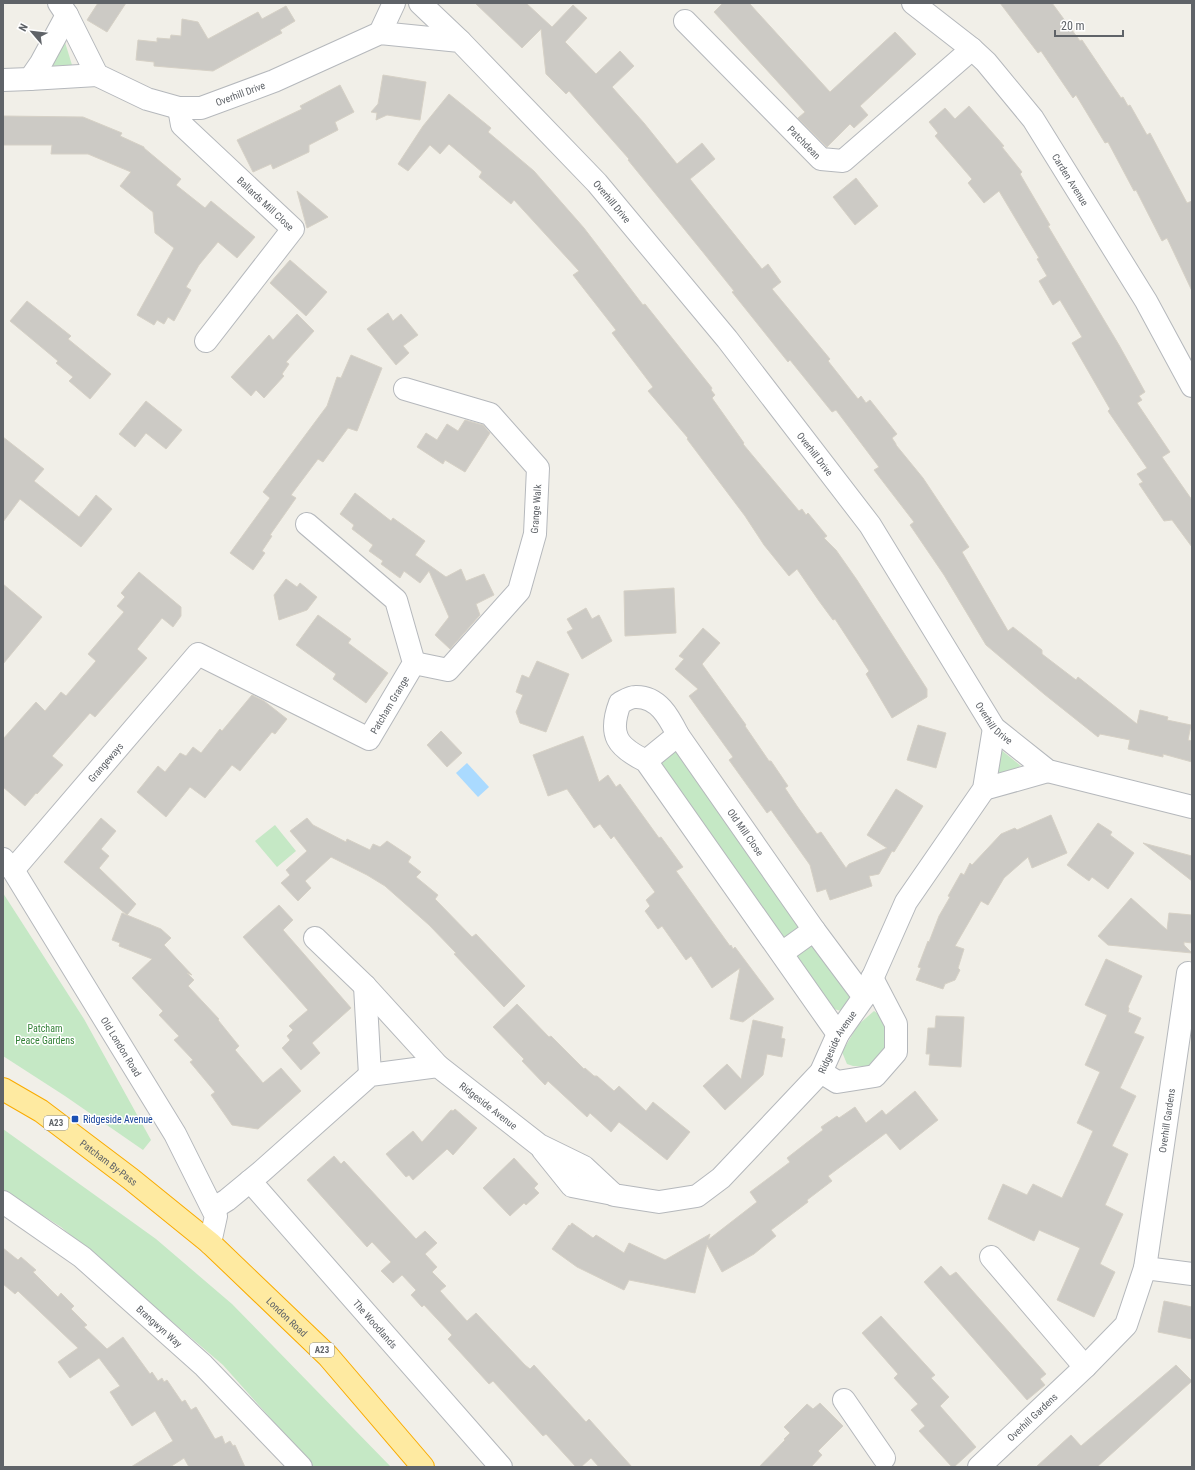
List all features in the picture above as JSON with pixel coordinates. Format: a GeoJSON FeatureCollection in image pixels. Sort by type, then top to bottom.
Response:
{"type":"FeatureCollection","features":[{"type":"Feature","properties":{"kind":"highway","name":"Patcham By-Pass"},"geometry":{"type":"LineString","coordinates":[[3,1089],[41,1111],[124,1174],[210,1243]]}},
{"type":"Feature","properties":{"kind":"highway","name":"London Road"},"geometry":{"type":"LineString","coordinates":[[210,1243],[328,1356],[423,1467]]}},
{"type":"Feature","properties":{"kind":"street"},"geometry":{"type":"LineString","coordinates":[[394,3],[380,33],[460,41]]}},
{"type":"Feature","properties":{"kind":"street","name":"Overhill Drive"},"geometry":{"type":"LineString","coordinates":[[420,3],[460,41],[597,183],[727,339],[870,525],[994,728],[1048,771],[1192,807]]}},
{"type":"Feature","properties":{"kind":"street","name":"Carden Avenue"},"geometry":{"type":"LineString","coordinates":[[913,3],[972,49],[986,62],[1033,119],[1146,301],[1192,386]]}},
{"type":"Feature","properties":{"kind":"street"},"geometry":{"type":"LineString","coordinates":[[63,9],[97,75]]}},
{"type":"Feature","properties":{"kind":"street"},"geometry":{"type":"LineString","coordinates":[[30,79],[41,63],[63,9]]}},
{"type":"Feature","properties":{"kind":"street","name":"Patchdean"},"geometry":{"type":"LineString","coordinates":[[685,21],[821,159],[843,161],[972,49]]}},
{"type":"Feature","properties":{"kind":"street","name":"Overhill Drive"},"geometry":{"type":"LineString","coordinates":[[3,80],[97,75],[147,99],[179,108],[201,108],[274,81],[380,33]]}},
{"type":"Feature","properties":{"kind":"street","name":"Ballards Mill Close"},"geometry":{"type":"LineString","coordinates":[[179,108],[182,125],[293,229],[206,342]]}},
{"type":"Feature","properties":{"kind":"street","name":"Grange Walk"},"geometry":{"type":"LineString","coordinates":[[405,389],[490,414],[538,468],[535,534],[519,592],[448,670],[414,663]]}},
{"type":"Feature","properties":{"kind":"street"},"geometry":{"type":"LineString","coordinates":[[307,524],[396,600],[414,663]]}},
{"type":"Feature","properties":{"kind":"street","name":"Patcham Grange"},"geometry":{"type":"LineString","coordinates":[[198,654],[369,739],[414,663]]}},
{"type":"Feature","properties":{"kind":"street","name":"Grangeways"},"geometry":{"type":"LineString","coordinates":[[8,865],[198,654]]}},
{"type":"Feature","properties":{"kind":"street","name":"Old Mill Close"},"geometry":{"type":"LineString","coordinates":[[822,1072],[837,1082],[875,1076],[896,1052],[896,1024],[868,988],[814,930],[678,735],[670,719],[658,704],[647,699],[634,697],[620,703],[614,718],[614,732],[624,749],[646,761],[838,1034]]}},
{"type":"Feature","properties":{"kind":"street","name":"Ridgeside Avenue"},"geometry":{"type":"LineString","coordinates":[[315,938],[366,986],[438,1066],[539,1145],[572,1186],[614,1195],[659,1202],[697,1196],[721,1178],[822,1072],[838,1034],[868,988],[906,902],[984,789],[994,728]]}},
{"type":"Feature","properties":{"kind":"street"},"geometry":{"type":"LineString","coordinates":[[646,761],[678,735]]}},
{"type":"Feature","properties":{"kind":"street"},"geometry":{"type":"LineString","coordinates":[[984,789],[1048,771]]}},
{"type":"Feature","properties":{"kind":"street","name":"Old London Road"},"geometry":{"type":"LineString","coordinates":[[8,865],[175,1134],[214,1208],[216,1216],[210,1243]]}},
{"type":"Feature","properties":{"kind":"street"},"geometry":{"type":"LineString","coordinates":[[782,953],[814,930]]}},
{"type":"Feature","properties":{"kind":"street","name":"Overhill Gardens"},"geometry":{"type":"LineString","coordinates":[[979,1467],[1085,1368],[1126,1325],[1145,1268],[1188,973]]}},
{"type":"Feature","properties":{"kind":"street"},"geometry":{"type":"LineString","coordinates":[[366,986],[370,1075]]}},
{"type":"Feature","properties":{"kind":"street"},"geometry":{"type":"LineString","coordinates":[[214,1208],[227,1200],[250,1181],[370,1075],[438,1066]]}},
{"type":"Feature","properties":{"kind":"street","name":"The Woodlands"},"geometry":{"type":"LineString","coordinates":[[250,1181],[501,1467]]}},
{"type":"Feature","properties":{"kind":"street","name":"Brangwyn Way"},"geometry":{"type":"LineString","coordinates":[[3,1202],[82,1257],[180,1344],[203,1365],[301,1467]]}},
{"type":"Feature","properties":{"kind":"street"},"geometry":{"type":"LineString","coordinates":[[991,1257],[1085,1368]]}},
{"type":"Feature","properties":{"kind":"street"},"geometry":{"type":"LineString","coordinates":[[1145,1268],[1192,1274]]}},
{"type":"Feature","properties":{"kind":"street"},"geometry":{"type":"LineString","coordinates":[[844,1400],[884,1464]]}},
{"type":"Feature","properties":{"kind":"green space"},"geometry":{"type":"Polygon","coordinates":[[[64,39],[72,65],[51,66],[64,39]]]}},
{"type":"Feature","properties":{"kind":"green space"},"geometry":{"type":"Polygon","coordinates":[[[1000,749],[1021,766],[996,776],[1000,749]]]}},
{"type":"Feature","properties":{"kind":"green space"},"geometry":{"type":"Polygon","coordinates":[[[671,751],[678,752],[849,993],[849,1002],[841,1011],[834,1009],[660,766],[661,760],[671,751]]]}},
{"type":"Feature","properties":{"kind":"green space"},"geometry":{"type":"Polygon","coordinates":[[[275,825],[296,851],[277,867],[255,841],[275,825]]]}},
{"type":"Feature","properties":{"kind":"green space","name":"Patcham Peace Gardens"},"geometry":{"type":"Polygon","coordinates":[[[3,893],[84,1019],[151,1140],[143,1150],[65,1096],[3,1056],[3,893]]]}},
{"type":"Feature","properties":{"kind":"green space"},"geometry":{"type":"Polygon","coordinates":[[[874,1011],[884,1018],[888,1031],[886,1052],[871,1067],[853,1066],[847,1064],[842,1052],[858,1025],[874,1011]]]}},
{"type":"Feature","properties":{"kind":"green space"},"geometry":{"type":"Polygon","coordinates":[[[3,1129],[156,1239],[232,1304],[391,1467],[314,1467],[223,1365],[61,1227],[3,1190],[3,1129]]]}},
{"type":"Feature","properties":{"kind":"water"},"geometry":{"type":"Polygon","coordinates":[[[467,763],[489,787],[478,797],[456,773],[467,763]]]}},
{"type":"Feature","properties":{"kind":"building"},"geometry":{"type":"Polygon","coordinates":[[[98,3],[126,3],[107,32],[87,20],[98,3]]]}},
{"type":"Feature","properties":{"kind":"building"},"geometry":{"type":"Polygon","coordinates":[[[475,3],[526,3],[552,27],[573,5],[587,18],[565,42],[596,74],[620,51],[634,66],[612,87],[644,123],[677,164],[702,143],[715,159],[690,179],[762,269],[768,264],[781,282],[772,289],[830,359],[828,361],[858,399],[861,396],[866,403],[870,400],[897,434],[892,438],[896,445],[923,478],[969,547],[962,552],[1008,631],[1013,627],[1042,650],[1042,654],[1076,680],[1078,677],[1137,724],[1140,710],[1168,717],[1167,720],[1191,725],[1188,740],[1192,741],[1192,762],[1163,754],[1163,757],[1128,749],[1130,740],[1100,734],[1098,737],[986,645],[944,575],[910,525],[914,522],[874,470],[879,467],[836,410],[832,412],[790,360],[788,362],[732,292],[734,291],[628,160],[629,159],[569,91],[566,94],[546,74],[541,29],[522,48],[475,3]]]}},
{"type":"Feature","properties":{"kind":"building"},"geometry":{"type":"Polygon","coordinates":[[[723,3],[749,3],[830,92],[895,32],[916,54],[860,106],[868,115],[854,128],[850,124],[827,147],[798,118],[805,112],[714,12],[723,3]]]}},
{"type":"Feature","properties":{"kind":"building"},"geometry":{"type":"Polygon","coordinates":[[[1000,3],[1052,3],[1080,41],[1082,40],[1121,98],[1123,97],[1128,106],[1130,105],[1147,135],[1150,133],[1187,203],[1192,201],[1192,291],[1167,238],[1162,241],[1136,190],[1134,191],[1108,142],[1105,143],[1076,95],[1073,98],[1041,51],[1038,53],[1000,3]]]}},
{"type":"Feature","properties":{"kind":"building"},"geometry":{"type":"Polygon","coordinates":[[[286,6],[295,21],[280,30],[282,33],[213,71],[154,66],[154,62],[136,60],[138,40],[157,42],[157,38],[170,39],[171,35],[181,36],[182,19],[198,22],[208,39],[258,12],[262,19],[286,6]]]}},
{"type":"Feature","properties":{"kind":"building"},"geometry":{"type":"Polygon","coordinates":[[[383,75],[426,82],[420,120],[387,115],[376,120],[377,113],[371,112],[378,104],[383,75]]]}},
{"type":"Feature","properties":{"kind":"building"},"geometry":{"type":"Polygon","coordinates":[[[340,85],[354,112],[335,122],[338,130],[309,145],[309,152],[273,169],[271,164],[253,172],[237,140],[302,109],[300,106],[340,85]]]}},
{"type":"Feature","properties":{"kind":"building"},"geometry":{"type":"Polygon","coordinates":[[[449,94],[491,128],[488,132],[534,171],[584,228],[643,305],[645,304],[712,388],[711,390],[715,395],[712,398],[744,443],[743,444],[799,511],[802,509],[806,515],[808,513],[827,536],[824,538],[836,550],[857,580],[927,689],[927,697],[892,718],[866,674],[869,671],[835,619],[833,620],[797,569],[789,576],[764,545],[745,516],[687,439],[688,438],[648,391],[653,387],[612,333],[616,330],[573,275],[579,271],[514,200],[511,204],[479,177],[482,172],[449,144],[440,154],[430,145],[408,171],[398,164],[423,126],[449,94]]]}},
{"type":"Feature","properties":{"kind":"building"},"geometry":{"type":"Polygon","coordinates":[[[969,106],[1004,146],[1002,147],[1022,172],[1020,174],[1050,225],[1048,226],[1119,345],[1145,392],[1139,396],[1142,400],[1137,403],[1170,452],[1162,457],[1192,500],[1192,547],[1172,520],[1164,521],[1139,484],[1143,482],[1137,474],[1147,468],[1108,411],[1110,409],[1072,343],[1082,337],[1060,300],[1053,305],[1039,281],[1047,276],[1037,259],[1039,258],[999,191],[984,203],[968,183],[972,179],[935,136],[938,133],[929,122],[945,108],[955,119],[969,106]]]}},
{"type":"Feature","properties":{"kind":"building"},"geometry":{"type":"Polygon","coordinates":[[[3,116],[83,117],[122,133],[120,136],[144,147],[181,179],[176,185],[205,208],[211,201],[255,237],[237,258],[218,242],[199,265],[186,287],[191,290],[174,321],[168,317],[164,324],[157,320],[154,325],[137,315],[174,248],[155,233],[153,212],[120,186],[131,172],[88,154],[51,154],[52,145],[3,145],[3,116]]]}},
{"type":"Feature","properties":{"kind":"building"},"geometry":{"type":"Polygon","coordinates":[[[856,178],[878,206],[855,225],[833,197],[856,178]]]}},
{"type":"Feature","properties":{"kind":"building"},"geometry":{"type":"Polygon","coordinates":[[[297,191],[328,217],[307,228],[297,191]]]}},
{"type":"Feature","properties":{"kind":"building"},"geometry":{"type":"Polygon","coordinates":[[[290,260],[327,292],[306,316],[270,283],[290,260]]]}},
{"type":"Feature","properties":{"kind":"building"},"geometry":{"type":"Polygon","coordinates":[[[27,301],[71,336],[68,339],[111,374],[90,399],[69,381],[73,377],[56,363],[58,361],[10,321],[27,301]]]}},
{"type":"Feature","properties":{"kind":"building"},"geometry":{"type":"Polygon","coordinates":[[[388,313],[393,321],[401,314],[418,335],[403,346],[409,353],[396,365],[367,329],[388,313]]]}},
{"type":"Feature","properties":{"kind":"building"},"geometry":{"type":"Polygon","coordinates":[[[297,314],[314,331],[286,362],[289,364],[282,374],[284,376],[264,398],[256,390],[251,396],[231,377],[269,335],[273,340],[297,314]]]}},
{"type":"Feature","properties":{"kind":"building"},"geometry":{"type":"Polygon","coordinates":[[[351,355],[382,368],[357,431],[348,428],[323,462],[318,459],[291,495],[296,498],[270,535],[272,536],[262,551],[265,553],[253,570],[230,553],[270,498],[263,492],[327,406],[337,377],[341,378],[351,355]]]}},
{"type":"Feature","properties":{"kind":"building"},"geometry":{"type":"Polygon","coordinates":[[[146,401],[182,430],[166,449],[146,433],[135,447],[119,434],[146,401]]]}},
{"type":"Feature","properties":{"kind":"building"},"geometry":{"type":"Polygon","coordinates":[[[465,420],[483,425],[490,433],[465,472],[445,460],[443,464],[417,447],[426,433],[437,440],[447,424],[458,431],[465,420]]]}},
{"type":"Feature","properties":{"kind":"building"},"geometry":{"type":"Polygon","coordinates":[[[3,437],[44,469],[34,481],[79,517],[96,495],[112,509],[81,547],[20,499],[3,522],[3,437]]]}},
{"type":"Feature","properties":{"kind":"building"},"geometry":{"type":"Polygon","coordinates":[[[355,493],[391,521],[393,518],[425,541],[415,555],[446,577],[461,569],[466,581],[484,574],[494,595],[476,604],[480,615],[450,649],[435,635],[449,617],[429,571],[420,583],[404,571],[400,578],[381,564],[383,561],[369,551],[373,545],[352,529],[354,525],[340,514],[355,493]]]}},
{"type":"Feature","properties":{"kind":"building"},"geometry":{"type":"Polygon","coordinates":[[[139,572],[181,607],[181,616],[173,627],[162,618],[137,649],[147,658],[95,717],[90,713],[52,756],[63,765],[25,806],[3,787],[3,739],[36,702],[45,711],[61,692],[66,696],[96,661],[88,654],[124,612],[117,606],[125,597],[121,593],[139,572]]]}},
{"type":"Feature","properties":{"kind":"building"},"geometry":{"type":"Polygon","coordinates":[[[286,579],[297,587],[300,583],[317,597],[307,610],[279,620],[274,595],[286,579]]]}},
{"type":"Feature","properties":{"kind":"building"},"geometry":{"type":"Polygon","coordinates":[[[3,584],[42,617],[3,664],[3,584]]]}},
{"type":"Feature","properties":{"kind":"building"},"geometry":{"type":"Polygon","coordinates":[[[674,588],[676,633],[625,636],[624,591],[674,588]]]}},
{"type":"Feature","properties":{"kind":"building"},"geometry":{"type":"Polygon","coordinates":[[[586,608],[592,619],[599,615],[612,641],[582,659],[567,632],[573,629],[567,619],[586,608]]]}},
{"type":"Feature","properties":{"kind":"building"},"geometry":{"type":"Polygon","coordinates":[[[318,615],[351,639],[348,643],[388,673],[366,703],[333,679],[336,674],[296,645],[318,615]]]}},
{"type":"Feature","properties":{"kind":"building"},"geometry":{"type":"Polygon","coordinates":[[[703,628],[720,643],[702,664],[788,786],[785,788],[797,806],[817,834],[821,832],[846,868],[849,864],[887,848],[867,835],[896,789],[923,806],[894,852],[892,851],[879,874],[869,876],[872,886],[830,900],[826,889],[817,892],[810,865],[771,810],[767,813],[729,760],[733,757],[689,696],[698,689],[675,669],[684,659],[679,656],[703,628]]]}},
{"type":"Feature","properties":{"kind":"building"},"geometry":{"type":"Polygon","coordinates":[[[537,661],[569,674],[546,732],[520,723],[516,712],[523,695],[516,692],[522,675],[529,678],[537,661]]]}},
{"type":"Feature","properties":{"kind":"building"},"geometry":{"type":"Polygon","coordinates":[[[252,695],[264,701],[287,719],[275,734],[272,732],[240,771],[232,765],[205,798],[190,787],[166,817],[137,792],[158,766],[165,772],[180,753],[186,756],[193,747],[201,753],[220,729],[222,731],[252,695]]]}},
{"type":"Feature","properties":{"kind":"building"},"geometry":{"type":"Polygon","coordinates":[[[918,725],[946,733],[936,768],[907,760],[918,725]]]}},
{"type":"Feature","properties":{"kind":"building"},"geometry":{"type":"Polygon","coordinates":[[[441,731],[462,753],[447,767],[427,745],[441,731]]]}},
{"type":"Feature","properties":{"kind":"building"},"geometry":{"type":"Polygon","coordinates":[[[583,736],[599,782],[608,775],[616,787],[620,784],[659,838],[661,837],[683,867],[676,871],[730,946],[731,945],[733,949],[735,947],[774,999],[743,1022],[730,1019],[740,968],[712,988],[691,956],[686,960],[662,926],[658,929],[645,911],[650,906],[646,900],[655,892],[614,836],[611,839],[600,824],[594,828],[567,789],[548,796],[533,755],[583,736]]]}},
{"type":"Feature","properties":{"kind":"building"},"geometry":{"type":"Polygon","coordinates":[[[1051,815],[1067,853],[1032,868],[1028,857],[1004,878],[988,905],[981,901],[955,946],[964,949],[958,968],[960,970],[955,980],[945,984],[943,989],[916,980],[921,968],[918,967],[928,941],[929,942],[939,916],[950,897],[948,896],[961,873],[964,875],[970,863],[972,865],[1001,834],[1015,828],[1017,830],[1051,815]]]}},
{"type":"Feature","properties":{"kind":"building"},"geometry":{"type":"Polygon","coordinates":[[[101,818],[116,831],[101,849],[109,856],[99,868],[136,904],[127,915],[64,862],[101,818]]]}},
{"type":"Feature","properties":{"kind":"building"},"geometry":{"type":"Polygon","coordinates":[[[307,818],[313,825],[346,842],[347,839],[370,850],[373,844],[380,847],[387,841],[411,857],[408,862],[421,872],[416,877],[438,895],[435,899],[472,937],[476,934],[525,986],[504,1007],[429,925],[385,886],[331,857],[305,881],[311,888],[298,901],[281,883],[290,875],[286,870],[307,851],[290,831],[307,818]]]}},
{"type":"Feature","properties":{"kind":"building"},"geometry":{"type":"Polygon","coordinates":[[[1098,823],[1112,832],[1110,835],[1134,853],[1108,889],[1092,877],[1089,881],[1067,865],[1098,823]]]}},
{"type":"Feature","properties":{"kind":"building"},"geometry":{"type":"Polygon","coordinates":[[[1143,843],[1192,856],[1192,881],[1143,843]]]}},
{"type":"Feature","properties":{"kind":"building"},"geometry":{"type":"Polygon","coordinates":[[[1131,898],[1167,930],[1169,913],[1192,915],[1192,943],[1184,942],[1184,945],[1192,953],[1108,945],[1098,936],[1131,898]]]}},
{"type":"Feature","properties":{"kind":"building"},"geometry":{"type":"Polygon","coordinates":[[[279,905],[293,920],[283,930],[351,1008],[312,1043],[320,1053],[301,1070],[282,1048],[290,1040],[287,1036],[293,1030],[289,1026],[308,1010],[243,937],[279,905]]]}},
{"type":"Feature","properties":{"kind":"building"},"geometry":{"type":"Polygon","coordinates":[[[122,913],[161,929],[171,938],[164,945],[192,975],[187,973],[194,980],[188,986],[219,1019],[218,1020],[239,1046],[235,1050],[263,1083],[281,1068],[301,1091],[258,1129],[232,1125],[211,1095],[215,1092],[190,1062],[193,1060],[174,1040],[179,1036],[159,1015],[163,1011],[132,978],[152,959],[119,946],[120,943],[112,940],[122,913]]]}},
{"type":"Feature","properties":{"kind":"building"},"geometry":{"type":"Polygon","coordinates":[[[1106,959],[1142,976],[1128,1007],[1128,1012],[1141,1018],[1134,1033],[1144,1037],[1120,1088],[1136,1096],[1112,1146],[1128,1154],[1105,1205],[1123,1214],[1100,1264],[1115,1272],[1094,1317],[1057,1300],[1080,1248],[1039,1230],[1034,1241],[988,1219],[1003,1184],[1027,1195],[1033,1184],[1062,1198],[1080,1160],[1093,1131],[1077,1123],[1100,1072],[1085,1065],[1107,1015],[1085,1005],[1106,959]]]}},
{"type":"Feature","properties":{"kind":"building"},"geometry":{"type":"Polygon","coordinates":[[[517,1004],[549,1037],[551,1036],[584,1069],[585,1068],[594,1076],[597,1076],[614,1091],[619,1086],[646,1111],[653,1102],[690,1132],[667,1160],[619,1122],[611,1132],[590,1113],[587,1117],[548,1081],[545,1085],[522,1061],[524,1059],[493,1027],[517,1004]]]}},
{"type":"Feature","properties":{"kind":"building"},"geometry":{"type":"Polygon","coordinates":[[[936,1016],[964,1017],[961,1067],[929,1065],[930,1054],[926,1054],[928,1028],[935,1028],[936,1016]]]}},
{"type":"Feature","properties":{"kind":"building"},"geometry":{"type":"Polygon","coordinates":[[[753,1020],[783,1027],[781,1038],[785,1039],[782,1057],[767,1054],[763,1075],[725,1110],[703,1086],[727,1064],[741,1079],[753,1020]]]}},
{"type":"Feature","properties":{"kind":"building"},"geometry":{"type":"Polygon","coordinates":[[[915,1091],[938,1120],[900,1150],[886,1133],[828,1176],[832,1181],[807,1200],[808,1202],[771,1230],[776,1236],[754,1254],[722,1272],[707,1245],[695,1293],[629,1280],[624,1290],[577,1267],[552,1249],[572,1223],[593,1238],[596,1235],[624,1253],[629,1243],[665,1260],[710,1234],[708,1240],[757,1202],[750,1192],[790,1162],[787,1158],[823,1130],[821,1127],[837,1116],[839,1118],[855,1107],[866,1123],[882,1110],[886,1115],[915,1091]]]}},
{"type":"Feature","properties":{"kind":"building"},"geometry":{"type":"Polygon","coordinates":[[[455,1109],[477,1128],[453,1155],[447,1149],[413,1180],[409,1175],[406,1177],[386,1154],[413,1131],[422,1142],[451,1110],[453,1111],[455,1109]]]}},
{"type":"Feature","properties":{"kind":"building"},"geometry":{"type":"Polygon","coordinates":[[[334,1156],[341,1164],[344,1161],[416,1239],[425,1231],[437,1243],[425,1254],[437,1267],[432,1272],[446,1286],[440,1291],[467,1321],[476,1313],[525,1365],[530,1369],[534,1365],[586,1422],[589,1419],[632,1467],[599,1467],[591,1458],[581,1467],[576,1467],[546,1434],[543,1436],[493,1381],[489,1384],[448,1339],[452,1335],[424,1305],[422,1307],[411,1295],[416,1290],[402,1275],[393,1283],[381,1271],[391,1262],[372,1242],[367,1247],[307,1180],[334,1156]]]}},
{"type":"Feature","properties":{"kind":"building"},"geometry":{"type":"Polygon","coordinates":[[[514,1158],[538,1184],[534,1188],[539,1193],[526,1205],[524,1203],[510,1216],[483,1188],[514,1158]]]}},
{"type":"Feature","properties":{"kind":"building"},"geometry":{"type":"Polygon","coordinates":[[[3,1248],[18,1260],[21,1257],[36,1270],[33,1272],[58,1297],[61,1293],[74,1306],[71,1309],[87,1325],[84,1327],[107,1349],[123,1337],[150,1374],[152,1372],[158,1381],[162,1378],[164,1382],[167,1380],[182,1402],[185,1400],[191,1410],[196,1407],[215,1439],[222,1436],[225,1444],[230,1441],[233,1446],[235,1445],[245,1467],[189,1467],[184,1458],[170,1467],[131,1467],[173,1441],[155,1411],[132,1426],[110,1392],[120,1386],[99,1358],[70,1378],[58,1362],[78,1348],[18,1291],[15,1294],[3,1284],[3,1248]]]}},
{"type":"Feature","properties":{"kind":"building"},"geometry":{"type":"Polygon","coordinates":[[[941,1266],[950,1276],[956,1272],[1046,1374],[1040,1379],[1045,1385],[1027,1400],[924,1282],[941,1266]]]}},
{"type":"Feature","properties":{"kind":"building"},"geometry":{"type":"Polygon","coordinates":[[[1164,1301],[1192,1307],[1192,1339],[1158,1332],[1164,1301]]]}},
{"type":"Feature","properties":{"kind":"building"},"geometry":{"type":"Polygon","coordinates":[[[881,1316],[935,1375],[931,1378],[949,1397],[940,1406],[976,1447],[954,1467],[952,1467],[919,1431],[925,1426],[911,1410],[918,1404],[894,1378],[898,1374],[862,1333],[881,1316]]]}},
{"type":"Feature","properties":{"kind":"building"},"geometry":{"type":"Polygon","coordinates":[[[1176,1365],[1192,1381],[1097,1467],[1036,1467],[1071,1435],[1081,1446],[1176,1365]]]}},
{"type":"Feature","properties":{"kind":"building"},"geometry":{"type":"Polygon","coordinates":[[[820,1403],[843,1426],[818,1451],[822,1455],[811,1467],[759,1467],[790,1433],[784,1427],[807,1404],[813,1409],[820,1403]]]}},
{"type":"Feature","properties":{"kind":"place","name":"Ridgeside Avenue"},"geometry":{"type":"Point","coordinates":[75,1119]}}]}
